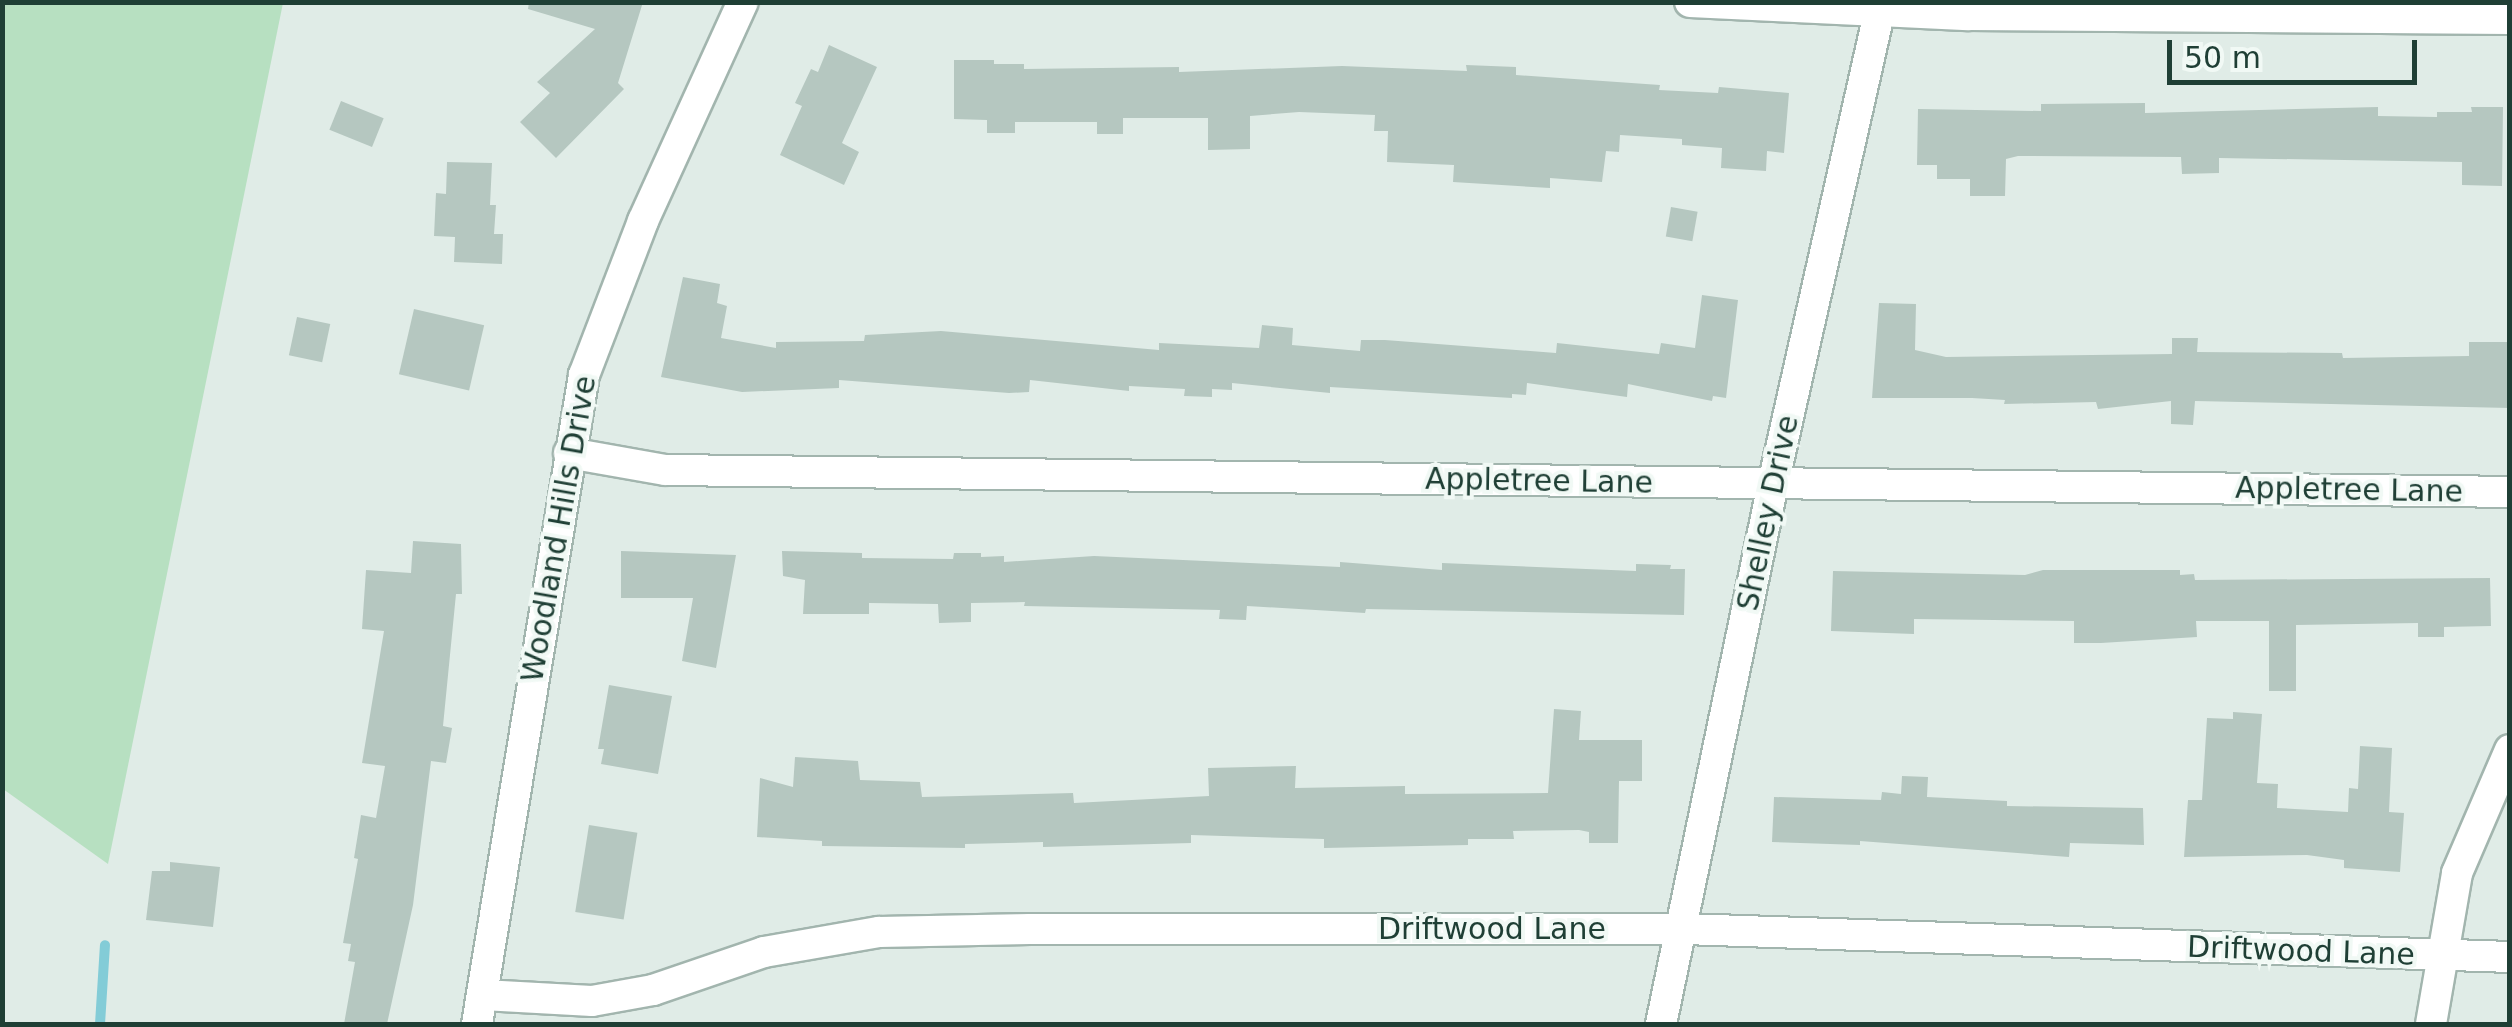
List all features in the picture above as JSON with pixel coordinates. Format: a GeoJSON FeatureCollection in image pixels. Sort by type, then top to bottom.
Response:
{"type":"FeatureCollection","features":[{"type":"Feature","properties":{"kind":"street","name":"Woodland Hills Drive"},"geometry":{"type":"LineString","coordinates":[[480,1010],[584,375],[611,300],[744,2]]}},
{"type":"Feature","properties":{"kind":"street"},"geometry":{"type":"LineString","coordinates":[[1690,2],[1882,6],[1969,15],[2510,19]]}},
{"type":"Feature","properties":{"kind":"street","name":"Shelley Drive"},"geometry":{"type":"LineString","coordinates":[[1661,1024],[1684,930],[1773,484],[1882,6]]}},
{"type":"Feature","properties":{"kind":"street","name":"Appletree Lane"},"geometry":{"type":"LineString","coordinates":[[569,453],[665,470],[2510,492]]}},
{"type":"Feature","properties":{"kind":"street"},"geometry":{"type":"LineString","coordinates":[[2431,1024],[2458,873],[2510,750]]}},
{"type":"Feature","properties":{"kind":"street","name":"Driftwood Lane"},"geometry":{"type":"LineString","coordinates":[[480,1010],[592,1001],[654,990],[764,952],[879,932],[1684,930],[2510,957]]}},
{"type":"Feature","properties":{"kind":"green space"},"geometry":{"type":"Polygon","coordinates":[[[3,2],[283,3],[108,864],[3,789],[3,2]]]}},
{"type":"Feature","properties":{"kind":"building"},"geometry":{"type":"Polygon","coordinates":[[[529,2],[643,2],[618,83],[624,89],[556,158],[520,122],[550,93],[537,82],[595,29],[528,9],[529,2]]]}},
{"type":"Feature","properties":{"kind":"building"},"geometry":{"type":"Polygon","coordinates":[[[829,45],[877,67],[842,143],[859,152],[844,185],[780,155],[802,106],[795,103],[811,69],[818,72],[829,45]]]}},
{"type":"Feature","properties":{"kind":"building"},"geometry":{"type":"Polygon","coordinates":[[[954,60],[994,60],[994,64],[1024,64],[1024,69],[1179,67],[1179,72],[1342,66],[1467,71],[1466,65],[1516,67],[1516,75],[1660,85],[1659,90],[1718,93],[1719,87],[1789,93],[1784,153],[1767,151],[1766,171],[1721,168],[1722,148],[1682,145],[1682,139],[1620,135],[1619,152],[1606,151],[1602,182],[1550,178],[1550,188],[1453,182],[1454,165],[1387,162],[1388,131],[1374,131],[1375,115],[1299,112],[1250,116],[1250,149],[1208,150],[1208,118],[1123,118],[1123,134],[1097,134],[1097,122],[1015,122],[1015,133],[987,133],[987,120],[954,119],[954,60]]]}},
{"type":"Feature","properties":{"kind":"building"},"geometry":{"type":"Polygon","coordinates":[[[341,101],[384,118],[372,147],[329,130],[341,101]]]}},
{"type":"Feature","properties":{"kind":"building"},"geometry":{"type":"Polygon","coordinates":[[[2145,103],[2145,113],[2378,107],[2378,116],[2437,117],[2437,112],[2503,107],[2502,186],[2462,185],[2462,162],[2219,158],[2219,173],[2182,174],[2181,157],[2018,156],[2006,159],[2005,196],[1970,196],[1970,179],[1937,179],[1937,165],[1917,165],[1918,109],[2041,111],[2041,104],[2145,103]]]}},
{"type":"Feature","properties":{"kind":"building"},"geometry":{"type":"Polygon","coordinates":[[[447,162],[492,163],[490,205],[496,205],[494,234],[503,234],[502,264],[454,262],[455,237],[434,236],[436,193],[446,194],[447,162]]]}},
{"type":"Feature","properties":{"kind":"building"},"geometry":{"type":"Polygon","coordinates":[[[1671,207],[1698,212],[1692,241],[1666,237],[1671,207]]]}},
{"type":"Feature","properties":{"kind":"building"},"geometry":{"type":"Polygon","coordinates":[[[683,277],[720,284],[717,303],[727,306],[721,338],[776,348],[776,342],[864,341],[865,335],[941,331],[1159,350],[1159,343],[1259,348],[1262,325],[1293,328],[1292,345],[1360,351],[1361,340],[1385,340],[1556,353],[1557,343],[1659,354],[1661,343],[1695,348],[1702,295],[1738,300],[1726,398],[1713,396],[1712,401],[1628,384],[1627,397],[1527,383],[1526,395],[1512,394],[1512,398],[1330,387],[1330,393],[1232,383],[1232,390],[1212,389],[1212,397],[1184,396],[1185,389],[1129,386],[1129,391],[1030,380],[1029,392],[1009,393],[839,380],[839,388],[742,392],[661,377],[683,277]]]}},
{"type":"Feature","properties":{"kind":"building"},"geometry":{"type":"Polygon","coordinates":[[[1879,303],[1916,304],[1915,350],[1946,357],[2172,354],[2172,338],[2198,338],[2197,352],[2342,353],[2343,358],[2469,356],[2469,342],[2510,342],[2510,408],[2195,401],[2193,425],[2171,424],[2171,401],[2098,409],[2096,402],[2004,404],[2005,400],[1972,398],[1872,398],[1879,303]]]}},
{"type":"Feature","properties":{"kind":"building"},"geometry":{"type":"Polygon","coordinates":[[[414,309],[484,325],[469,390],[399,374],[414,309]]]}},
{"type":"Feature","properties":{"kind":"building"},"geometry":{"type":"Polygon","coordinates":[[[297,317],[330,324],[322,362],[289,355],[297,317]]]}},
{"type":"Feature","properties":{"kind":"building"},"geometry":{"type":"Polygon","coordinates":[[[413,541],[461,544],[462,594],[456,594],[443,726],[452,728],[446,763],[431,761],[413,905],[387,1024],[344,1024],[355,962],[348,961],[351,944],[343,943],[358,859],[354,858],[361,815],[376,818],[385,766],[362,763],[384,631],[362,629],[366,570],[411,573],[413,541]]]}},
{"type":"Feature","properties":{"kind":"building"},"geometry":{"type":"Polygon","coordinates":[[[621,551],[736,555],[716,668],[682,661],[693,598],[621,598],[621,551]]]}},
{"type":"Feature","properties":{"kind":"building"},"geometry":{"type":"Polygon","coordinates":[[[782,551],[862,553],[862,558],[953,559],[954,553],[981,553],[981,557],[1004,556],[1004,562],[1094,556],[1340,567],[1340,562],[1442,570],[1442,563],[1636,571],[1636,564],[1671,565],[1670,569],[1685,569],[1684,615],[1366,609],[1365,613],[1247,606],[1246,620],[1219,619],[1220,610],[1024,606],[1025,602],[971,603],[971,622],[939,623],[938,604],[869,603],[869,614],[803,614],[805,580],[783,576],[782,551]]]}},
{"type":"Feature","properties":{"kind":"building"},"geometry":{"type":"Polygon","coordinates":[[[2043,570],[2180,570],[2180,575],[2194,574],[2195,580],[2490,578],[2491,626],[2444,627],[2444,637],[2418,637],[2418,623],[2296,625],[2296,691],[2269,691],[2269,621],[2196,621],[2197,637],[2101,643],[2074,643],[2074,621],[1914,619],[1914,634],[1831,631],[1833,571],[2025,575],[2043,570]]]}},
{"type":"Feature","properties":{"kind":"building"},"geometry":{"type":"Polygon","coordinates":[[[609,685],[672,696],[658,774],[601,764],[604,749],[598,749],[609,685]]]}},
{"type":"Feature","properties":{"kind":"building"},"geometry":{"type":"Polygon","coordinates":[[[1554,709],[1581,711],[1579,740],[1642,740],[1642,781],[1619,781],[1618,843],[1589,843],[1589,832],[1579,830],[1513,831],[1514,839],[1468,839],[1468,845],[1324,848],[1324,839],[1191,835],[1191,843],[1043,847],[1043,842],[965,844],[965,848],[822,846],[822,841],[757,837],[760,778],[793,787],[795,757],[858,761],[860,780],[920,782],[922,797],[1073,793],[1074,803],[1209,796],[1208,768],[1296,766],[1295,788],[1405,786],[1405,794],[1548,793],[1554,709]]]}},
{"type":"Feature","properties":{"kind":"building"},"geometry":{"type":"Polygon","coordinates":[[[2233,712],[2262,714],[2257,783],[2278,784],[2277,808],[2348,812],[2349,788],[2358,789],[2360,746],[2392,748],[2389,812],[2404,813],[2400,872],[2344,868],[2344,860],[2307,855],[2184,857],[2188,800],[2202,800],[2207,718],[2233,719],[2233,712]]]}},
{"type":"Feature","properties":{"kind":"building"},"geometry":{"type":"Polygon","coordinates":[[[1902,776],[1928,777],[1927,797],[2007,801],[2007,806],[2143,808],[2144,845],[2070,843],[2069,857],[1860,841],[1860,845],[1772,842],[1774,797],[1881,800],[1882,792],[1901,794],[1902,776]]]}},
{"type":"Feature","properties":{"kind":"building"},"geometry":{"type":"Polygon","coordinates":[[[589,825],[637,833],[624,920],[575,912],[589,825]]]}},
{"type":"Feature","properties":{"kind":"building"},"geometry":{"type":"Polygon","coordinates":[[[170,862],[220,867],[213,927],[146,920],[152,871],[170,871],[170,862]]]}},
{"type":"Feature","properties":{"kind":"waterway"},"geometry":{"type":"LineString","coordinates":[[100,1024],[105,945]]}}]}
